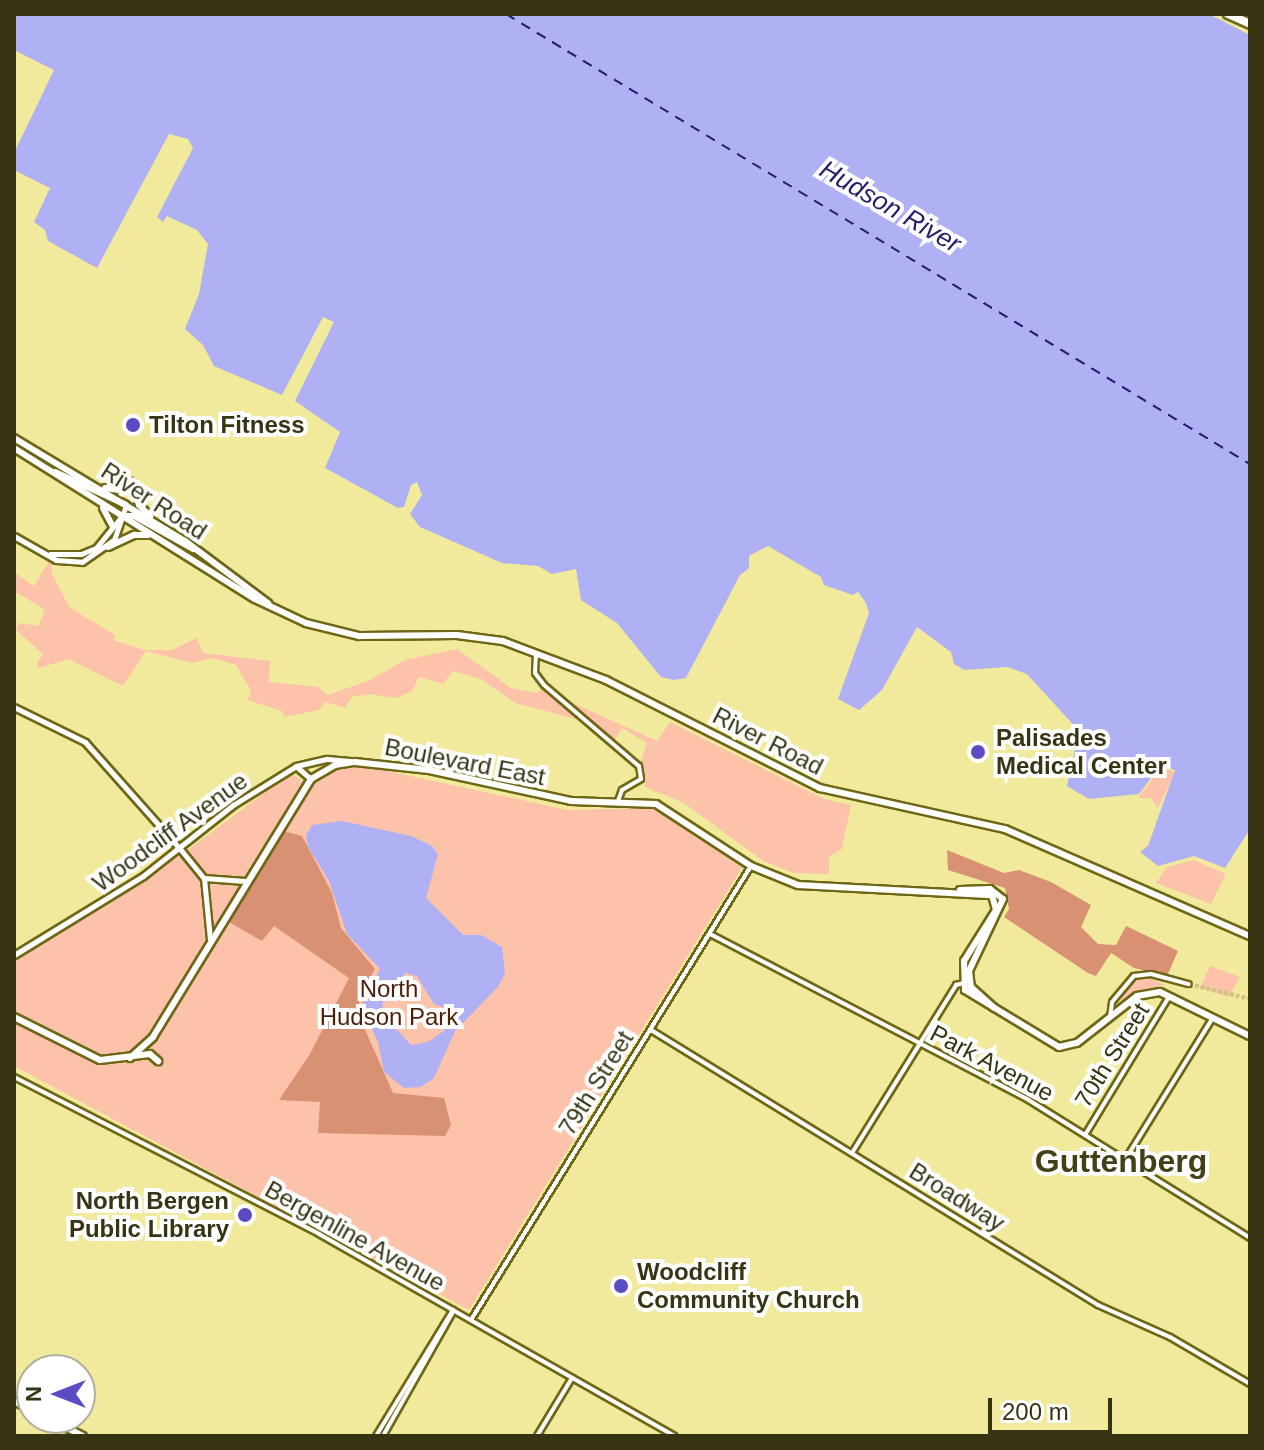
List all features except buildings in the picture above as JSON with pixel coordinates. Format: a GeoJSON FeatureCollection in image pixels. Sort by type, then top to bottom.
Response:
{"type":"FeatureCollection","features":[{"type":"Feature","properties":{"kind":"highway"},"geometry":{"type":"LineString","coordinates":[[1228,14],[1250,24]]}},
{"type":"Feature","properties":{"kind":"main road","name":"River Road"},"geometry":{"type":"LineString","coordinates":[[14,438],[158,524],[268,603]]}},
{"type":"Feature","properties":{"kind":"main road","name":"River Road"},"geometry":{"type":"LineString","coordinates":[[14,448],[151,535],[314,626],[350,635],[473,636],[536,654],[652,701],[820,788],[1019,834],[1250,936]]}},
{"type":"Feature","properties":{"kind":"main road"},"geometry":{"type":"LineString","coordinates":[[54,472],[126,505],[108,547]]}},
{"type":"Feature","properties":{"kind":"main road"},"geometry":{"type":"LineString","coordinates":[[98,486],[119,490],[130,481]]}},
{"type":"Feature","properties":{"kind":"main road"},"geometry":{"type":"LineString","coordinates":[[136,488],[139,505],[158,524]]}},
{"type":"Feature","properties":{"kind":"main road"},"geometry":{"type":"LineString","coordinates":[[92,497],[113,527]]}},
{"type":"Feature","properties":{"kind":"main road"},"geometry":{"type":"LineString","coordinates":[[49,554],[86,553],[102,543],[122,516]]}},
{"type":"Feature","properties":{"kind":"main road"},"geometry":{"type":"LineString","coordinates":[[122,516],[134,516],[196,550]]}},
{"type":"Feature","properties":{"kind":"main road"},"geometry":{"type":"LineString","coordinates":[[14,536],[56,560],[82,562],[134,535],[151,535]]}},
{"type":"Feature","properties":{"kind":"main road"},"geometry":{"type":"LineString","coordinates":[[14,707],[85,742],[181,850],[204,878],[210,939]]}},
{"type":"Feature","properties":{"kind":"main road","name":"Woodcliff Avenue"},"geometry":{"type":"LineString","coordinates":[[14,955],[85,915],[181,850],[233,805],[296,766],[327,759],[355,762]]}},
{"type":"Feature","properties":{"kind":"main road","name":"Boulevard East"},"geometry":{"type":"LineString","coordinates":[[311,779],[335,765],[355,762],[438,771],[571,801],[618,801],[665,807],[751,866],[798,885],[958,890],[989,894],[997,903],[964,961],[966,982]]}},
{"type":"Feature","properties":{"kind":"main road"},"geometry":{"type":"LineString","coordinates":[[130,1058],[153,1037],[245,881],[311,779],[296,766]]}},
{"type":"Feature","properties":{"kind":"main road"},"geometry":{"type":"LineString","coordinates":[[204,878],[245,881]]}},
{"type":"Feature","properties":{"kind":"main road"},"geometry":{"type":"LineString","coordinates":[[966,982],[969,996],[1059,1047],[1077,1043],[1145,993],[1170,995],[1250,1036]]}},
{"type":"Feature","properties":{"kind":"main road"},"geometry":{"type":"LineString","coordinates":[[14,1017],[100,1060],[150,1054],[158,1061]]}},
{"type":"Feature","properties":{"kind":"street"},"geometry":{"type":"LineString","coordinates":[[536,654],[535,673],[544,685],[639,766],[641,779],[622,790],[618,801]]}},
{"type":"Feature","properties":{"kind":"street","name":"79th Street"},"geometry":{"type":"LineString","coordinates":[[471,1320],[751,866]]}},
{"type":"Feature","properties":{"kind":"street","name":"Park Avenue"},"geometry":{"type":"LineString","coordinates":[[710,934],[918,1045],[1027,1099],[1250,1238]]}},
{"type":"Feature","properties":{"kind":"street"},"geometry":{"type":"LineString","coordinates":[[1110,1017],[1112,1002],[1134,976],[1151,974],[1189,984]]}},
{"type":"Feature","properties":{"kind":"street"},"geometry":{"type":"LineString","coordinates":[[852,1153],[956,985],[966,982]]}},
{"type":"Feature","properties":{"kind":"street","name":"70th Street"},"geometry":{"type":"LineString","coordinates":[[1085,1135],[1170,995]]}},
{"type":"Feature","properties":{"kind":"street"},"geometry":{"type":"LineString","coordinates":[[1125,1160],[1214,1016]]}},
{"type":"Feature","properties":{"kind":"street","name":"Broadway"},"geometry":{"type":"LineString","coordinates":[[651,1030],[1098,1305],[1170,1337],[1250,1384]]}},
{"type":"Feature","properties":{"kind":"street","name":"Bergenline Avenue"},"geometry":{"type":"LineString","coordinates":[[14,1077],[319,1234],[675,1436]]}},
{"type":"Feature","properties":{"kind":"street"},"geometry":{"type":"LineString","coordinates":[[376,1436],[453,1310]]}},
{"type":"Feature","properties":{"kind":"street"},"geometry":{"type":"LineString","coordinates":[[383,1436],[453,1310]]}},
{"type":"Feature","properties":{"kind":"street"},"geometry":{"type":"LineString","coordinates":[[537,1436],[572,1378]]}},
{"type":"Feature","properties":{"kind":"green space"},"geometry":{"type":"Polygon","coordinates":[[[52,556],[52,573],[69,607],[115,635],[114,640],[144,650],[172,650],[197,638],[203,653],[270,661],[269,682],[318,687],[328,695],[370,680],[405,660],[457,649],[511,688],[536,693],[548,685],[573,703],[657,741],[670,722],[824,799],[851,805],[842,849],[829,857],[829,874],[794,873],[763,861],[684,803],[645,787],[641,761],[647,743],[622,728],[612,744],[580,720],[515,703],[481,679],[453,671],[443,684],[419,677],[412,691],[396,698],[369,694],[352,697],[345,708],[326,702],[319,710],[284,717],[282,711],[247,700],[251,691],[236,665],[213,658],[193,663],[146,651],[123,686],[69,659],[39,668],[37,662],[43,654],[16,630],[19,623],[38,626],[45,610],[14,591],[14,572],[34,586],[52,556]]]}},
{"type":"Feature","properties":{"kind":"green space","name":"North Hudson Park"},"geometry":{"type":"Polygon","coordinates":[[[364,766],[568,810],[650,808],[717,845],[742,868],[469,1310],[14,1066],[14,960],[189,849],[291,773],[309,786],[343,767],[364,766]]]}},
{"type":"Feature","properties":{"kind":"green space"},"geometry":{"type":"Polygon","coordinates":[[[1161,767],[1175,772],[1158,808],[1151,798],[1138,798],[1161,767]]]}},
{"type":"Feature","properties":{"kind":"green space"},"geometry":{"type":"Polygon","coordinates":[[[1194,860],[1226,874],[1211,904],[1156,883],[1167,867],[1194,860]]]}},
{"type":"Feature","properties":{"kind":"green space"},"geometry":{"type":"Polygon","coordinates":[[[1210,966],[1240,977],[1229,997],[1200,988],[1210,966]]]}},
{"type":"Feature","properties":{"kind":"green space"},"geometry":{"type":"Polygon","coordinates":[[[1145,976],[1165,985],[1144,989],[1116,1009],[1129,986],[1145,976]]]}},
{"type":"Feature","properties":{"kind":"shaded area"},"geometry":{"type":"Polygon","coordinates":[[[283,831],[302,836],[332,893],[341,928],[375,969],[359,998],[359,1016],[393,1093],[444,1098],[451,1125],[445,1136],[318,1133],[320,1102],[279,1100],[310,1054],[349,978],[274,926],[262,941],[227,921],[283,831]]]}},
{"type":"Feature","properties":{"kind":"shaded area"},"geometry":{"type":"Polygon","coordinates":[[[947,850],[1004,873],[1019,870],[1051,882],[1091,905],[1081,927],[1098,944],[1116,945],[1126,926],[1178,951],[1167,976],[1134,968],[1111,953],[1096,976],[1088,973],[1004,917],[1009,909],[1005,888],[948,870],[947,850]]]}},
{"type":"Feature","properties":{"kind":"water","name":"Hudson River"},"geometry":{"type":"Polygon","coordinates":[[[14,14],[1209,14],[1250,35],[1250,829],[1225,868],[1194,856],[1158,866],[1140,852],[1148,846],[1175,770],[1160,766],[1139,794],[1089,799],[1067,786],[1079,731],[1027,674],[1007,667],[964,670],[954,664],[951,652],[917,627],[882,690],[859,710],[838,699],[869,613],[866,603],[858,592],[853,595],[824,585],[821,577],[768,546],[749,556],[749,568],[740,575],[686,678],[674,680],[661,677],[617,623],[581,600],[576,569],[552,574],[538,566],[502,563],[420,527],[410,514],[422,495],[417,482],[411,485],[404,507],[398,508],[325,468],[340,432],[295,401],[334,322],[323,317],[282,395],[214,366],[203,345],[185,329],[199,294],[208,244],[197,230],[167,216],[163,222],[157,217],[193,148],[188,139],[169,134],[97,268],[48,241],[45,230],[34,222],[50,188],[14,170],[14,153],[54,70],[14,50],[14,14]]]}},
{"type":"Feature","properties":{"kind":"water"},"geometry":{"type":"Polygon","coordinates":[[[342,821],[411,836],[432,846],[438,854],[426,898],[463,935],[481,935],[502,947],[505,973],[498,987],[455,1031],[434,1078],[421,1087],[404,1088],[384,1072],[378,1042],[361,1007],[380,969],[347,934],[329,881],[308,847],[306,836],[312,825],[342,821]],[[405,973],[396,994],[383,1001],[383,1015],[411,1045],[428,1042],[444,1031],[445,1008],[434,1004],[417,976],[405,973]]]}},
{"type":"Feature","properties":{"kind":"ferry route"},"geometry":{"type":"LineString","coordinates":[[506,14],[1250,464]]}},
{"type":"Feature","properties":{"kind":"tunnel"},"geometry":{"type":"LineString","coordinates":[[1189,984],[1250,999]]}},
{"type":"Feature","properties":{"kind":"place","name":"Tilton Fitness"},"geometry":{"type":"Point","coordinates":[133,425]}},
{"type":"Feature","properties":{"kind":"place","name":"Palisades Medical Center"},"geometry":{"type":"Point","coordinates":[978,752]}},
{"type":"Feature","properties":{"kind":"place","name":"North Bergen Public Library"},"geometry":{"type":"Point","coordinates":[245,1215]}},
{"type":"Feature","properties":{"kind":"place","name":"Woodcliff Community Church"},"geometry":{"type":"Point","coordinates":[621,1286]}},
{"type":"Feature","properties":{"kind":"district","name":"Guttenberg"},"geometry":{"type":"Point","coordinates":[1121,1161]}}]}
